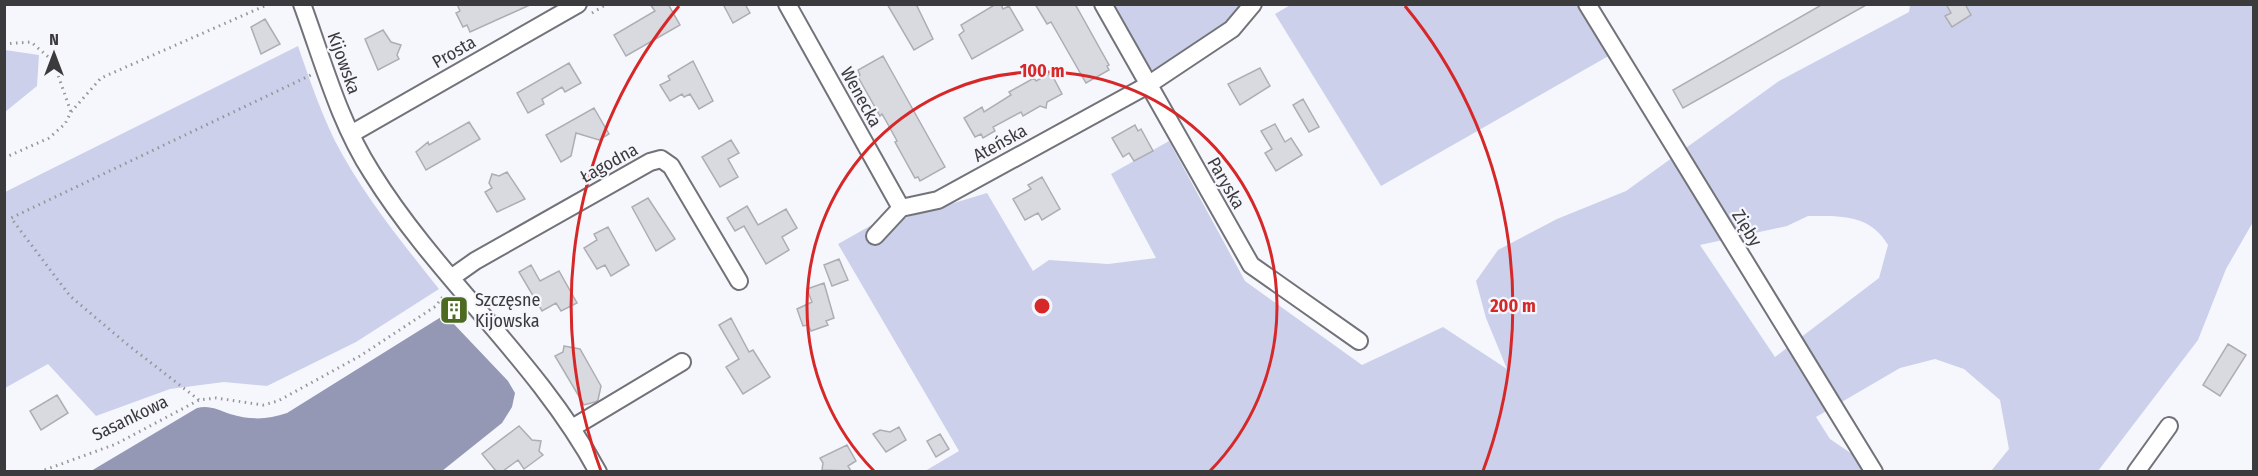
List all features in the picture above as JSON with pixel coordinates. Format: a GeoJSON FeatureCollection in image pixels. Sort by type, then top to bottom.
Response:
{"type":"FeatureCollection","features":[{"type":"Feature","properties":{"kind":"street","name":"Kijowska"},"geometry":{"type":"LineString","coordinates":[[302,4],[351,134]]}},
{"type":"Feature","properties":{"kind":"street","name":"Prosta"},"geometry":{"type":"LineString","coordinates":[[351,134],[550,11],[578,4]]}},
{"type":"Feature","properties":{"kind":"street","name":"Wenecka"},"geometry":{"type":"LineString","coordinates":[[787,4],[902,208]]}},
{"type":"Feature","properties":{"kind":"street","name":"Paryska"},"geometry":{"type":"LineString","coordinates":[[1103,4],[1251,265],[1359,341]]}},
{"type":"Feature","properties":{"kind":"street","name":"Ateńska"},"geometry":{"type":"LineString","coordinates":[[902,208],[938,200],[1148,85],[1232,28],[1253,4]]}},
{"type":"Feature","properties":{"kind":"street","name":"Zięby"},"geometry":{"type":"LineString","coordinates":[[1587,4],[1874,471]]}},
{"type":"Feature","properties":{"kind":"street"},"geometry":{"type":"LineString","coordinates":[[351,134],[383,191],[448,283],[546,391],[572,428],[592,469]]}},
{"type":"Feature","properties":{"kind":"street","name":"Łagodna"},"geometry":{"type":"LineString","coordinates":[[448,283],[475,261],[650,162],[661,159],[671,166],[739,281]]}},
{"type":"Feature","properties":{"kind":"street"},"geometry":{"type":"LineString","coordinates":[[875,236],[902,208]]}},
{"type":"Feature","properties":{"kind":"street"},"geometry":{"type":"LineString","coordinates":[[572,428],[682,362]]}},
{"type":"Feature","properties":{"kind":"street"},"geometry":{"type":"LineString","coordinates":[[2136,471],[2169,426]]}},
{"type":"Feature","properties":{"kind":"path"},"geometry":{"type":"LineString","coordinates":[[4,158],[49,138],[65,124],[71,112],[101,78],[269,4]]}},
{"type":"Feature","properties":{"kind":"path"},"geometry":{"type":"LineString","coordinates":[[4,44],[31,42],[53,61],[71,112]]}},
{"type":"Feature","properties":{"kind":"path"},"geometry":{"type":"LineString","coordinates":[[325,68],[11,218],[70,296],[128,345],[199,399],[216,398],[263,405],[278,400],[360,356],[436,306],[444,298],[448,283]]}},
{"type":"Feature","properties":{"kind":"path","name":"Sasankowa"},"geometry":{"type":"LineString","coordinates":[[39,471],[116,444],[199,399]]}},
{"type":"Feature","properties":{"kind":"shaded area"},"geometry":{"type":"Polygon","coordinates":[[[1292,4],[1583,5],[1612,54],[1381,186],[1275,14],[1292,4]]]}},
{"type":"Feature","properties":{"kind":"shaded area"},"geometry":{"type":"Polygon","coordinates":[[[1112,5],[1251,5],[1245,12],[1154,71],[1143,63],[1112,5]]]}},
{"type":"Feature","properties":{"kind":"shaded area"},"geometry":{"type":"Polygon","coordinates":[[[1910,5],[2253,5],[2253,222],[2226,269],[2198,340],[2098,471],[1991,471],[2009,449],[2000,400],[1964,369],[1935,359],[1900,368],[1816,417],[1830,439],[1877,471],[925,471],[959,451],[838,244],[877,222],[901,219],[987,193],[1033,271],[1049,260],[1108,264],[1156,258],[1111,174],[1169,141],[1245,281],[1362,365],[1443,327],[1507,369],[1486,318],[1476,281],[1498,250],[1557,219],[1626,191],[1779,81],[1909,12],[1910,5]],[[1808,216],[1787,226],[1700,245],[1775,357],[1879,278],[1888,245],[1873,227],[1863,222],[1843,217],[1808,216]]]}},
{"type":"Feature","properties":{"kind":"shaded area"},"geometry":{"type":"Polygon","coordinates":[[[298,46],[324,118],[346,161],[383,217],[439,289],[356,342],[267,386],[224,382],[170,389],[96,416],[48,364],[5,388],[5,192],[298,46]]]}},
{"type":"Feature","properties":{"kind":"shaded area"},"geometry":{"type":"Polygon","coordinates":[[[5,50],[39,55],[37,86],[5,112],[5,50]]]}},
{"type":"Feature","properties":{"kind":"shaded area"},"geometry":{"type":"Polygon","coordinates":[[[441,317],[451,321],[508,381],[515,393],[512,407],[502,423],[442,471],[91,471],[197,408],[210,408],[252,418],[272,417],[287,413],[441,317]]]}},
{"type":"Feature","properties":{"kind":"building"},"geometry":{"type":"Polygon","coordinates":[[[457,4],[532,4],[470,32],[467,25],[463,27],[456,13],[460,11],[457,4]]]}},
{"type":"Feature","properties":{"kind":"building"},"geometry":{"type":"Polygon","coordinates":[[[650,4],[668,4],[680,25],[626,56],[614,35],[655,11],[650,4]]]}},
{"type":"Feature","properties":{"kind":"building"},"geometry":{"type":"Polygon","coordinates":[[[723,4],[745,4],[750,13],[733,23],[723,4]]]}},
{"type":"Feature","properties":{"kind":"building"},"geometry":{"type":"Polygon","coordinates":[[[887,4],[916,4],[933,39],[914,50],[887,4]]]}},
{"type":"Feature","properties":{"kind":"building"},"geometry":{"type":"Polygon","coordinates":[[[996,4],[1001,4],[1003,9],[1009,6],[1023,30],[972,59],[959,35],[964,31],[961,25],[996,4]]]}},
{"type":"Feature","properties":{"kind":"building"},"geometry":{"type":"Polygon","coordinates":[[[1035,4],[1075,4],[1109,65],[1107,66],[1109,70],[1086,83],[1051,22],[1047,24],[1035,4]]]}},
{"type":"Feature","properties":{"kind":"building"},"geometry":{"type":"Polygon","coordinates":[[[1823,4],[1868,4],[1683,108],[1673,90],[1823,4]]]}},
{"type":"Feature","properties":{"kind":"building"},"geometry":{"type":"Polygon","coordinates":[[[1946,4],[1965,4],[1971,15],[1952,27],[1945,16],[1951,13],[1946,4]]]}},
{"type":"Feature","properties":{"kind":"building"},"geometry":{"type":"Polygon","coordinates":[[[265,19],[280,44],[261,54],[251,27],[265,19]]]}},
{"type":"Feature","properties":{"kind":"building"},"geometry":{"type":"Polygon","coordinates":[[[383,30],[391,42],[401,45],[397,55],[399,59],[378,70],[365,39],[383,30]]]}},
{"type":"Feature","properties":{"kind":"building"},"geometry":{"type":"Polygon","coordinates":[[[883,56],[945,167],[920,181],[918,177],[915,178],[885,119],[882,114],[880,116],[858,77],[860,75],[858,70],[883,56]]]}},
{"type":"Feature","properties":{"kind":"building"},"geometry":{"type":"Polygon","coordinates":[[[693,61],[713,101],[699,109],[690,94],[684,97],[682,94],[670,101],[660,85],[670,80],[668,76],[693,61]]]}},
{"type":"Feature","properties":{"kind":"building"},"geometry":{"type":"Polygon","coordinates":[[[569,63],[581,83],[565,92],[562,87],[542,99],[544,104],[528,113],[517,93],[569,63]]]}},
{"type":"Feature","properties":{"kind":"building"},"geometry":{"type":"Polygon","coordinates":[[[1260,68],[1270,86],[1240,105],[1228,84],[1260,68]]]}},
{"type":"Feature","properties":{"kind":"building"},"geometry":{"type":"Polygon","coordinates":[[[1051,73],[1062,94],[1047,102],[1046,108],[1040,106],[1023,116],[1021,112],[993,127],[995,131],[983,138],[981,134],[975,137],[964,118],[982,107],[984,112],[1011,95],[1009,92],[1034,78],[1036,81],[1051,73]]]}},
{"type":"Feature","properties":{"kind":"building"},"geometry":{"type":"Polygon","coordinates":[[[1303,99],[1319,127],[1309,132],[1293,105],[1303,99]]]}},
{"type":"Feature","properties":{"kind":"building"},"geometry":{"type":"Polygon","coordinates":[[[594,108],[609,134],[599,140],[576,133],[571,156],[561,162],[546,135],[594,108]]]}},
{"type":"Feature","properties":{"kind":"building"},"geometry":{"type":"Polygon","coordinates":[[[469,122],[480,139],[426,170],[416,152],[428,142],[429,145],[469,122]]]}},
{"type":"Feature","properties":{"kind":"building"},"geometry":{"type":"Polygon","coordinates":[[[1275,124],[1285,142],[1291,138],[1302,155],[1276,171],[1265,153],[1272,149],[1261,131],[1275,124]]]}},
{"type":"Feature","properties":{"kind":"building"},"geometry":{"type":"Polygon","coordinates":[[[1135,125],[1138,131],[1141,129],[1153,151],[1134,161],[1129,153],[1123,157],[1112,138],[1135,125]]]}},
{"type":"Feature","properties":{"kind":"building"},"geometry":{"type":"Polygon","coordinates":[[[731,140],[739,153],[728,159],[738,177],[720,187],[702,157],[731,140]]]}},
{"type":"Feature","properties":{"kind":"building"},"geometry":{"type":"Polygon","coordinates":[[[507,172],[525,199],[497,212],[485,192],[492,188],[489,183],[492,174],[499,176],[507,172]]]}},
{"type":"Feature","properties":{"kind":"building"},"geometry":{"type":"Polygon","coordinates":[[[1042,177],[1060,209],[1042,220],[1038,213],[1025,220],[1013,199],[1031,189],[1028,185],[1042,177]]]}},
{"type":"Feature","properties":{"kind":"building"},"geometry":{"type":"Polygon","coordinates":[[[648,198],[675,239],[656,251],[632,207],[648,198]]]}},
{"type":"Feature","properties":{"kind":"building"},"geometry":{"type":"Polygon","coordinates":[[[747,206],[758,225],[786,209],[797,228],[782,237],[789,250],[766,264],[744,226],[735,231],[727,218],[747,206]]]}},
{"type":"Feature","properties":{"kind":"building"},"geometry":{"type":"Polygon","coordinates":[[[608,227],[629,265],[611,276],[605,265],[597,269],[584,248],[597,240],[594,234],[608,227]]]}},
{"type":"Feature","properties":{"kind":"building"},"geometry":{"type":"Polygon","coordinates":[[[839,259],[848,280],[832,286],[824,265],[839,259]]]}},
{"type":"Feature","properties":{"kind":"building"},"geometry":{"type":"Polygon","coordinates":[[[531,265],[540,281],[559,271],[577,303],[561,311],[556,303],[542,311],[519,272],[531,265]]]}},
{"type":"Feature","properties":{"kind":"building"},"geometry":{"type":"Polygon","coordinates":[[[824,283],[834,318],[826,321],[828,325],[811,331],[808,325],[803,326],[797,309],[812,302],[807,289],[824,283]]]}},
{"type":"Feature","properties":{"kind":"building"},"geometry":{"type":"Polygon","coordinates":[[[731,318],[749,352],[753,350],[770,377],[743,394],[726,367],[739,359],[719,325],[731,318]]]}},
{"type":"Feature","properties":{"kind":"building"},"geometry":{"type":"Polygon","coordinates":[[[2228,344],[2246,355],[2220,396],[2203,385],[2228,344]]]}},
{"type":"Feature","properties":{"kind":"building"},"geometry":{"type":"Polygon","coordinates":[[[564,346],[580,349],[601,386],[598,400],[595,402],[584,405],[555,356],[563,352],[564,346]]]}},
{"type":"Feature","properties":{"kind":"building"},"geometry":{"type":"Polygon","coordinates":[[[57,395],[68,413],[41,430],[30,411],[57,395]]]}},
{"type":"Feature","properties":{"kind":"building"},"geometry":{"type":"Polygon","coordinates":[[[519,426],[532,440],[541,441],[539,451],[543,455],[524,469],[518,460],[503,471],[496,471],[482,454],[519,426]]]}},
{"type":"Feature","properties":{"kind":"building"},"geometry":{"type":"Polygon","coordinates":[[[899,427],[906,440],[886,452],[873,434],[880,430],[890,432],[899,427]]]}},
{"type":"Feature","properties":{"kind":"building"},"geometry":{"type":"Polygon","coordinates":[[[940,434],[949,449],[936,457],[927,441],[940,434]]]}},
{"type":"Feature","properties":{"kind":"building"},"geometry":{"type":"Polygon","coordinates":[[[847,445],[856,461],[848,466],[851,471],[822,470],[823,463],[820,458],[847,445]]]}},
{"type":"Feature","properties":{"kind":"place","name":"Szczęsne Kijowska"},"geometry":{"type":"Point","coordinates":[454,310]}}]}
